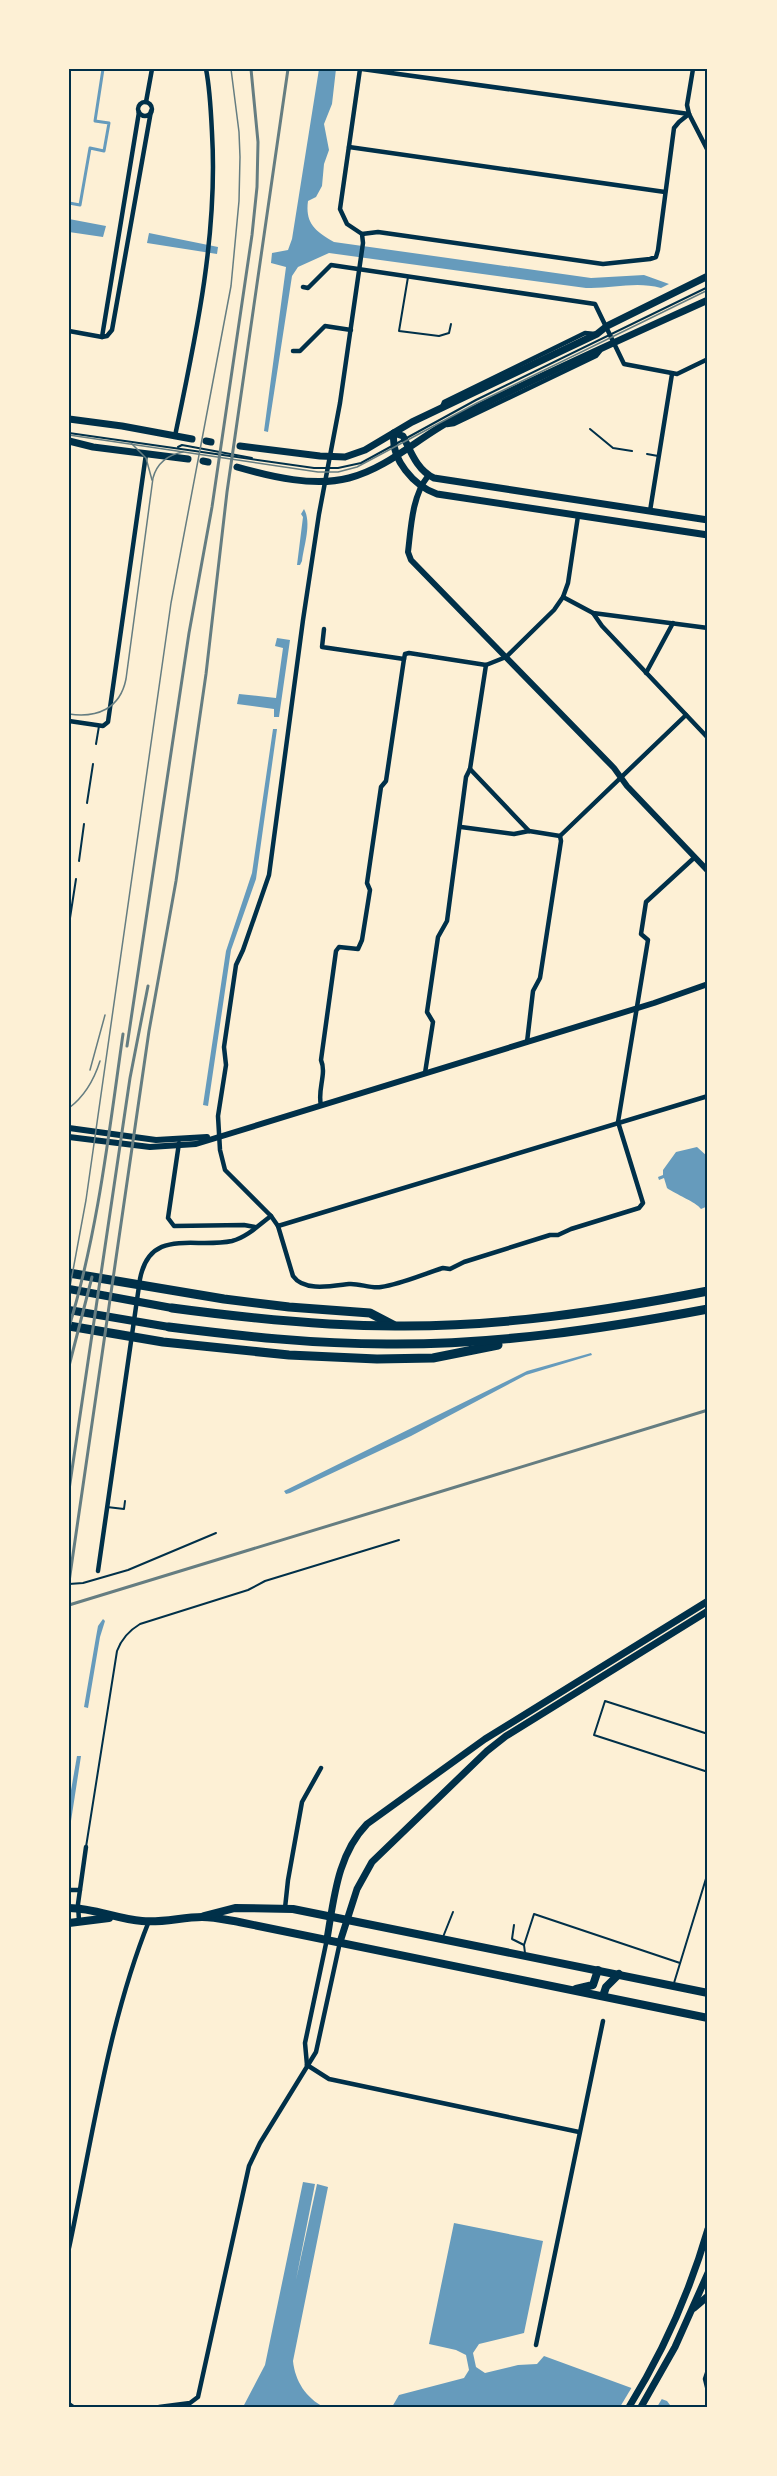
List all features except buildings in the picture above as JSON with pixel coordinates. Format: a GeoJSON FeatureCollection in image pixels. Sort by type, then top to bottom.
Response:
{"type":"FeatureCollection","features":[{"type":"Feature","properties":{"kind":"highway"},"geometry":{"type":"LineString","coordinates":[[69,1273],[224,1299],[305,1309],[370,1313],[395,1326]]}},
{"type":"Feature","properties":{"kind":"highway"},"geometry":{"type":"LineString","coordinates":[[172,1308],[291,1322],[395,1326],[548,1317],[708,1291]]}},
{"type":"Feature","properties":{"kind":"highway"},"geometry":{"type":"LineString","coordinates":[[69,1326],[163,1342],[255,1352],[377,1359],[433,1358],[546,1335],[708,1309]]}},
{"type":"Feature","properties":{"kind":"highway"},"geometry":{"type":"LineString","coordinates":[[168,1327],[259,1338],[356,1344],[437,1344],[546,1335]]}},
{"type":"Feature","properties":{"kind":"main road"},"geometry":{"type":"LineString","coordinates":[[240,446],[330,457],[345,456],[365,450],[441,409],[597,334],[607,326],[708,276]]}},
{"type":"Feature","properties":{"kind":"main road"},"geometry":{"type":"LineString","coordinates":[[237,467],[257,473],[325,481],[357,476],[409,448],[441,426],[604,346],[708,300]]}},
{"type":"Feature","properties":{"kind":"main road"},"geometry":{"type":"LineString","coordinates":[[69,419],[192,439]]}},
{"type":"Feature","properties":{"kind":"main road"},"geometry":{"type":"LineString","coordinates":[[394,433],[404,439],[418,466],[428,476],[708,520]]}},
{"type":"Feature","properties":{"kind":"main road"},"geometry":{"type":"LineString","coordinates":[[394,433],[394,445],[411,478],[420,486],[437,494],[708,535]]}},
{"type":"Feature","properties":{"kind":"main road"},"geometry":{"type":"LineString","coordinates":[[69,441],[93,447],[188,459]]}},
{"type":"Feature","properties":{"kind":"main road"},"geometry":{"type":"LineString","coordinates":[[69,1289],[172,1308]]}},
{"type":"Feature","properties":{"kind":"main road"},"geometry":{"type":"LineString","coordinates":[[69,1310],[168,1327]]}},
{"type":"Feature","properties":{"kind":"main road"},"geometry":{"type":"LineString","coordinates":[[327,1939],[346,1852],[358,1834],[374,1818],[485,1739],[708,1601]]}},
{"type":"Feature","properties":{"kind":"main road"},"geometry":{"type":"LineString","coordinates":[[340,1942],[361,1879],[372,1862],[494,1745],[708,1611]]}},
{"type":"Feature","properties":{"kind":"main road"},"geometry":{"type":"LineString","coordinates":[[69,1908],[93,1910],[113,1917],[149,1922],[202,1917],[235,1908],[285,1908],[525,1954],[708,1993]]}},
{"type":"Feature","properties":{"kind":"main road"},"geometry":{"type":"LineString","coordinates":[[69,1923],[113,1917]]}},
{"type":"Feature","properties":{"kind":"main road"},"geometry":{"type":"LineString","coordinates":[[202,1917],[327,1939],[708,2018]]}},
{"type":"Feature","properties":{"kind":"main road"},"geometry":{"type":"LineString","coordinates":[[572,1990],[593,1985],[598,1970]]}},
{"type":"Feature","properties":{"kind":"main road"},"geometry":{"type":"LineString","coordinates":[[603,1996],[606,1987],[619,1974]]}},
{"type":"Feature","properties":{"kind":"main road"},"geometry":{"type":"LineString","coordinates":[[629,2407],[646,2378],[682,2302],[708,2229]]}},
{"type":"Feature","properties":{"kind":"main road"},"geometry":{"type":"LineString","coordinates":[[641,2407],[692,2310],[708,2273]]}},
{"type":"Feature","properties":{"kind":"main road"},"geometry":{"type":"LineString","coordinates":[[692,2310],[708,2296]]}},
{"type":"Feature","properties":{"kind":"street"},"geometry":{"type":"LineString","coordinates":[[146,102],[152,69]]}},
{"type":"Feature","properties":{"kind":"street"},"geometry":{"type":"LineString","coordinates":[[175,436],[190,369],[210,245],[214,163],[206,69]]}},
{"type":"Feature","properties":{"kind":"street"},"geometry":{"type":"LineString","coordinates":[[361,69],[689,114],[675,128],[658,249],[656,256],[650,259],[603,264],[378,232],[362,234],[347,224],[340,209],[361,69]]}},
{"type":"Feature","properties":{"kind":"street"},"geometry":{"type":"LineString","coordinates":[[693,69],[687,105],[689,114],[708,151]]}},
{"type":"Feature","properties":{"kind":"street"},"geometry":{"type":"LineString","coordinates":[[69,331],[102,337],[107,336],[112,330],[152,111],[146,102]]}},
{"type":"Feature","properties":{"kind":"street"},"geometry":{"type":"LineString","coordinates":[[102,337],[140,105],[146,102]]}},
{"type":"Feature","properties":{"kind":"street"},"geometry":{"type":"LineString","coordinates":[[139,112],[146,116],[152,111]]}},
{"type":"Feature","properties":{"kind":"street"},"geometry":{"type":"LineString","coordinates":[[349,147],[665,192]]}},
{"type":"Feature","properties":{"kind":"street"},"geometry":{"type":"LineString","coordinates":[[362,234],[363,243],[351,330],[304,609],[269,874],[236,965],[224,1047],[226,1065],[218,1116],[220,1150],[225,1170],[278,1226],[293,1276],[297,1282],[304,1285],[341,1287],[348,1284],[380,1288],[443,1268],[450,1269],[464,1262],[639,1208],[643,1203],[618,1122],[648,940],[641,934],[646,902],[695,857]]}},
{"type":"Feature","properties":{"kind":"street"},"geometry":{"type":"LineString","coordinates":[[303,287],[308,288],[331,265],[596,304],[612,334],[624,364],[677,374],[708,359]]}},
{"type":"Feature","properties":{"kind":"street"},"geometry":{"type":"LineString","coordinates":[[293,351],[300,351],[325,326],[351,330]]}},
{"type":"Feature","properties":{"kind":"street"},"geometry":{"type":"LineString","coordinates":[[650,511],[672,374]]}},
{"type":"Feature","properties":{"kind":"street"},"geometry":{"type":"LineString","coordinates":[[69,721],[99,725],[105,725],[108,722],[146,454]]}},
{"type":"Feature","properties":{"kind":"street"},"geometry":{"type":"LineString","coordinates":[[428,476],[416,496],[408,552],[411,560],[621,777],[708,871]]}},
{"type":"Feature","properties":{"kind":"street"},"geometry":{"type":"LineString","coordinates":[[321,1105],[319,1096],[323,1066],[321,1060],[336,951],[339,947],[358,949],[362,940],[369,890],[367,883],[381,787],[386,781],[405,654],[486,665],[506,657],[554,610],[563,597],[568,583],[578,516]]}},
{"type":"Feature","properties":{"kind":"street"},"geometry":{"type":"LineString","coordinates":[[563,597],[593,613],[708,738]]}},
{"type":"Feature","properties":{"kind":"street"},"geometry":{"type":"LineString","coordinates":[[593,613],[708,628]]}},
{"type":"Feature","properties":{"kind":"street"},"geometry":{"type":"LineString","coordinates":[[646,673],[673,623]]}},
{"type":"Feature","properties":{"kind":"street"},"geometry":{"type":"LineString","coordinates":[[324,629],[322,647],[404,659]]}},
{"type":"Feature","properties":{"kind":"street"},"geometry":{"type":"LineString","coordinates":[[425,1073],[433,1022],[427,1012],[438,937],[447,921],[466,777],[470,769],[486,665]]}},
{"type":"Feature","properties":{"kind":"street"},"geometry":{"type":"LineString","coordinates":[[560,836],[686,715]]}},
{"type":"Feature","properties":{"kind":"street"},"geometry":{"type":"LineString","coordinates":[[470,769],[529,831]]}},
{"type":"Feature","properties":{"kind":"street"},"geometry":{"type":"LineString","coordinates":[[461,827],[514,834],[529,831],[560,836]]}},
{"type":"Feature","properties":{"kind":"street"},"geometry":{"type":"LineString","coordinates":[[527,1042],[533,991],[540,978],[560,836]]}},
{"type":"Feature","properties":{"kind":"street"},"geometry":{"type":"LineString","coordinates":[[69,1137],[166,1147],[220,1137],[708,984]]}},
{"type":"Feature","properties":{"kind":"street"},"geometry":{"type":"LineString","coordinates":[[278,1226],[708,1096]]}},
{"type":"Feature","properties":{"kind":"street"},"geometry":{"type":"LineString","coordinates":[[69,1128],[179,1143]]}},
{"type":"Feature","properties":{"kind":"street"},"geometry":{"type":"LineString","coordinates":[[179,1143],[168,1218],[174,1226],[244,1225],[255,1227]]}},
{"type":"Feature","properties":{"kind":"street"},"geometry":{"type":"LineString","coordinates":[[98,1571],[140,1279],[146,1259],[159,1247],[171,1244],[233,1240],[271,1216]]}},
{"type":"Feature","properties":{"kind":"street"},"geometry":{"type":"LineString","coordinates":[[285,1908],[302,1802],[321,1768]]}},
{"type":"Feature","properties":{"kind":"street"},"geometry":{"type":"LineString","coordinates":[[79,1921],[78,1908],[86,1847]]}},
{"type":"Feature","properties":{"kind":"street"},"geometry":{"type":"LineString","coordinates":[[69,1890],[80,1890]]}},
{"type":"Feature","properties":{"kind":"street"},"geometry":{"type":"LineString","coordinates":[[69,2248],[111,2049],[133,1963],[149,1922]]}},
{"type":"Feature","properties":{"kind":"street"},"geometry":{"type":"LineString","coordinates":[[307,2066],[305,2044],[327,1939]]}},
{"type":"Feature","properties":{"kind":"street"},"geometry":{"type":"LineString","coordinates":[[159,2407],[194,2402],[199,2395],[249,2166],[260,2143],[318,2048],[340,1942]]}},
{"type":"Feature","properties":{"kind":"street"},"geometry":{"type":"LineString","coordinates":[[536,2345],[603,2021]]}},
{"type":"Feature","properties":{"kind":"street"},"geometry":{"type":"LineString","coordinates":[[307,2066],[329,2079],[579,2132]]}},
{"type":"Feature","properties":{"kind":"street"},"geometry":{"type":"LineString","coordinates":[[708,2370],[705,2379],[708,2391]]}},
{"type":"Feature","properties":{"kind":"street"},"geometry":{"type":"LineString","coordinates":[[69,2404],[73,2407]]}},
{"type":"Feature","properties":{"kind":"lane"},"geometry":{"type":"LineString","coordinates":[[408,277],[399,331],[439,336],[449,333],[451,324]]}},
{"type":"Feature","properties":{"kind":"lane"},"geometry":{"type":"LineString","coordinates":[[69,433],[182,446],[327,469],[361,463],[476,400],[708,287]]}},
{"type":"Feature","properties":{"kind":"lane"},"geometry":{"type":"LineString","coordinates":[[590,429],[613,448],[632,451]]}},
{"type":"Feature","properties":{"kind":"lane"},"geometry":{"type":"LineString","coordinates":[[647,454],[659,456]]}},
{"type":"Feature","properties":{"kind":"lane"},"geometry":{"type":"LineString","coordinates":[[96,744],[99,725]]}},
{"type":"Feature","properties":{"kind":"lane"},"geometry":{"type":"LineString","coordinates":[[87,803],[93,764]]}},
{"type":"Feature","properties":{"kind":"lane"},"geometry":{"type":"LineString","coordinates":[[79,861],[84,824]]}},
{"type":"Feature","properties":{"kind":"lane"},"geometry":{"type":"LineString","coordinates":[[70,918],[76,879]]}},
{"type":"Feature","properties":{"kind":"lane"},"geometry":{"type":"LineString","coordinates":[[107,1507],[124,1509],[125,1501]]}},
{"type":"Feature","properties":{"kind":"lane"},"geometry":{"type":"LineString","coordinates":[[69,1584],[81,1584],[134,1568],[216,1533]]}},
{"type":"Feature","properties":{"kind":"lane"},"geometry":{"type":"LineString","coordinates":[[86,1847],[117,1651],[121,1642],[134,1628],[140,1624],[248,1590],[265,1581],[399,1540]]}},
{"type":"Feature","properties":{"kind":"lane"},"geometry":{"type":"LineString","coordinates":[[97,1579],[98,1571]]}},
{"type":"Feature","properties":{"kind":"lane"},"geometry":{"type":"LineString","coordinates":[[708,1734],[605,1701],[594,1735],[708,1772]]}},
{"type":"Feature","properties":{"kind":"lane"},"geometry":{"type":"LineString","coordinates":[[673,1986],[708,1872]]}},
{"type":"Feature","properties":{"kind":"lane"},"geometry":{"type":"LineString","coordinates":[[443,1938],[453,1912]]}},
{"type":"Feature","properties":{"kind":"lane"},"geometry":{"type":"LineString","coordinates":[[525,1954],[524,1946],[534,1914],[680,1963]]}},
{"type":"Feature","properties":{"kind":"lane"},"geometry":{"type":"LineString","coordinates":[[514,1925],[512,1939],[524,1946]]}},
{"type":"Feature","properties":{"kind":"water"},"geometry":{"type":"Polygon","coordinates":[[[319,69],[336,69],[332,104],[324,124],[329,150],[324,164],[322,186],[316,197],[308,201],[307,209],[313,226],[327,238],[334,242],[591,278],[644,275],[669,284],[661,288],[633,285],[586,288],[329,253],[298,267],[292,276],[268,432],[264,431],[286,267],[271,263],[272,253],[288,250],[292,239],[319,69]]]}},
{"type":"Feature","properties":{"kind":"water"},"geometry":{"type":"Polygon","coordinates":[[[69,219],[106,226],[103,237],[69,232],[69,219]]]}},
{"type":"Feature","properties":{"kind":"water"},"geometry":{"type":"Polygon","coordinates":[[[149,233],[218,247],[217,254],[147,243],[149,233]]]}},
{"type":"Feature","properties":{"kind":"water"},"geometry":{"type":"Polygon","coordinates":[[[304,509],[307,534],[302,561],[300,565],[297,565],[303,517],[301,514],[304,509]]]}},
{"type":"Feature","properties":{"kind":"water"},"geometry":{"type":"Polygon","coordinates":[[[277,638],[290,640],[279,717],[274,717],[274,709],[237,704],[239,694],[276,698],[283,648],[275,646],[277,638]]]}},
{"type":"Feature","properties":{"kind":"water"},"geometry":{"type":"Polygon","coordinates":[[[273,729],[277,729],[256,879],[231,950],[208,1106],[203,1105],[226,951],[252,873],[273,729]]]}},
{"type":"Feature","properties":{"kind":"water"},"geometry":{"type":"Polygon","coordinates":[[[697,1147],[708,1157],[708,1206],[701,1209],[667,1188],[664,1178],[659,1180],[658,1177],[663,1175],[663,1170],[676,1152],[697,1147]]]}},
{"type":"Feature","properties":{"kind":"water"},"geometry":{"type":"Polygon","coordinates":[[[591,1353],[592,1355],[526,1375],[411,1436],[290,1493],[286,1494],[284,1491],[527,1371],[591,1353]]]}},
{"type":"Feature","properties":{"kind":"water"},"geometry":{"type":"Polygon","coordinates":[[[103,1619],[105,1621],[100,1637],[88,1708],[84,1707],[98,1626],[103,1619]]]}},
{"type":"Feature","properties":{"kind":"water"},"geometry":{"type":"Polygon","coordinates":[[[77,1756],[81,1756],[69,1834],[69,1802],[77,1756]]]}},
{"type":"Feature","properties":{"kind":"water"},"geometry":{"type":"Polygon","coordinates":[[[303,2182],[315,2184],[296,2280],[317,2184],[328,2187],[293,2361],[302,2388],[324,2407],[243,2407],[265,2365],[303,2182]]]}},
{"type":"Feature","properties":{"kind":"water"},"geometry":{"type":"Polygon","coordinates":[[[454,2223],[543,2241],[524,2333],[479,2344],[473,2353],[476,2367],[485,2373],[518,2365],[537,2364],[544,2356],[667,2401],[670,2405],[681,2407],[392,2407],[399,2395],[464,2378],[469,2370],[466,2355],[456,2350],[429,2344],[454,2223]]]}},
{"type":"Feature","properties":{"kind":"pier"},"geometry":{"type":"Polygon","coordinates":[[[632,2387],[663,2397],[657,2407],[620,2407],[632,2387]]]}},
{"type":"Feature","properties":{"kind":"waterway"},"geometry":{"type":"LineString","coordinates":[[69,203],[80,205],[90,148],[104,151],[109,123],[95,121],[103,69]]}},
{"type":"Feature","properties":{"kind":"tram line"},"geometry":{"type":"LineString","coordinates":[[69,1292],[86,1200],[171,603],[231,286],[239,201],[240,157],[231,69]]}},
{"type":"Feature","properties":{"kind":"tram line"},"geometry":{"type":"LineString","coordinates":[[69,435],[318,472],[338,472],[357,467],[477,403],[708,290]]}},
{"type":"Feature","properties":{"kind":"tram line"},"geometry":{"type":"LineString","coordinates":[[131,443],[146,458],[152,480]]}},
{"type":"Feature","properties":{"kind":"tram line"},"geometry":{"type":"LineString","coordinates":[[69,714],[98,713],[113,704],[123,689],[153,478],[157,468],[164,461],[172,455],[183,452]]}},
{"type":"Feature","properties":{"kind":"tram line"},"geometry":{"type":"LineString","coordinates":[[90,1070],[105,1015]]}},
{"type":"Feature","properties":{"kind":"tram line"},"geometry":{"type":"LineString","coordinates":[[69,1108],[88,1087],[100,1061]]}},
{"type":"Feature","properties":{"kind":"railway"},"geometry":{"type":"LineString","coordinates":[[127,1046],[189,633],[212,507],[252,235],[257,187],[258,142],[251,69]]}},
{"type":"Feature","properties":{"kind":"railway"},"geometry":{"type":"LineString","coordinates":[[69,1582],[149,1031],[176,881],[206,674],[227,492],[288,69]]}},
{"type":"Feature","properties":{"kind":"railway"},"geometry":{"type":"LineString","coordinates":[[69,1490],[130,1078],[148,986]]}},
{"type":"Feature","properties":{"kind":"railway"},"geometry":{"type":"LineString","coordinates":[[69,1327],[95,1218],[123,1034]]}},
{"type":"Feature","properties":{"kind":"railway"},"geometry":{"type":"LineString","coordinates":[[69,1366],[92,1277]]}},
{"type":"Feature","properties":{"kind":"railway"},"geometry":{"type":"LineString","coordinates":[[69,1605],[708,1410]]}}]}
